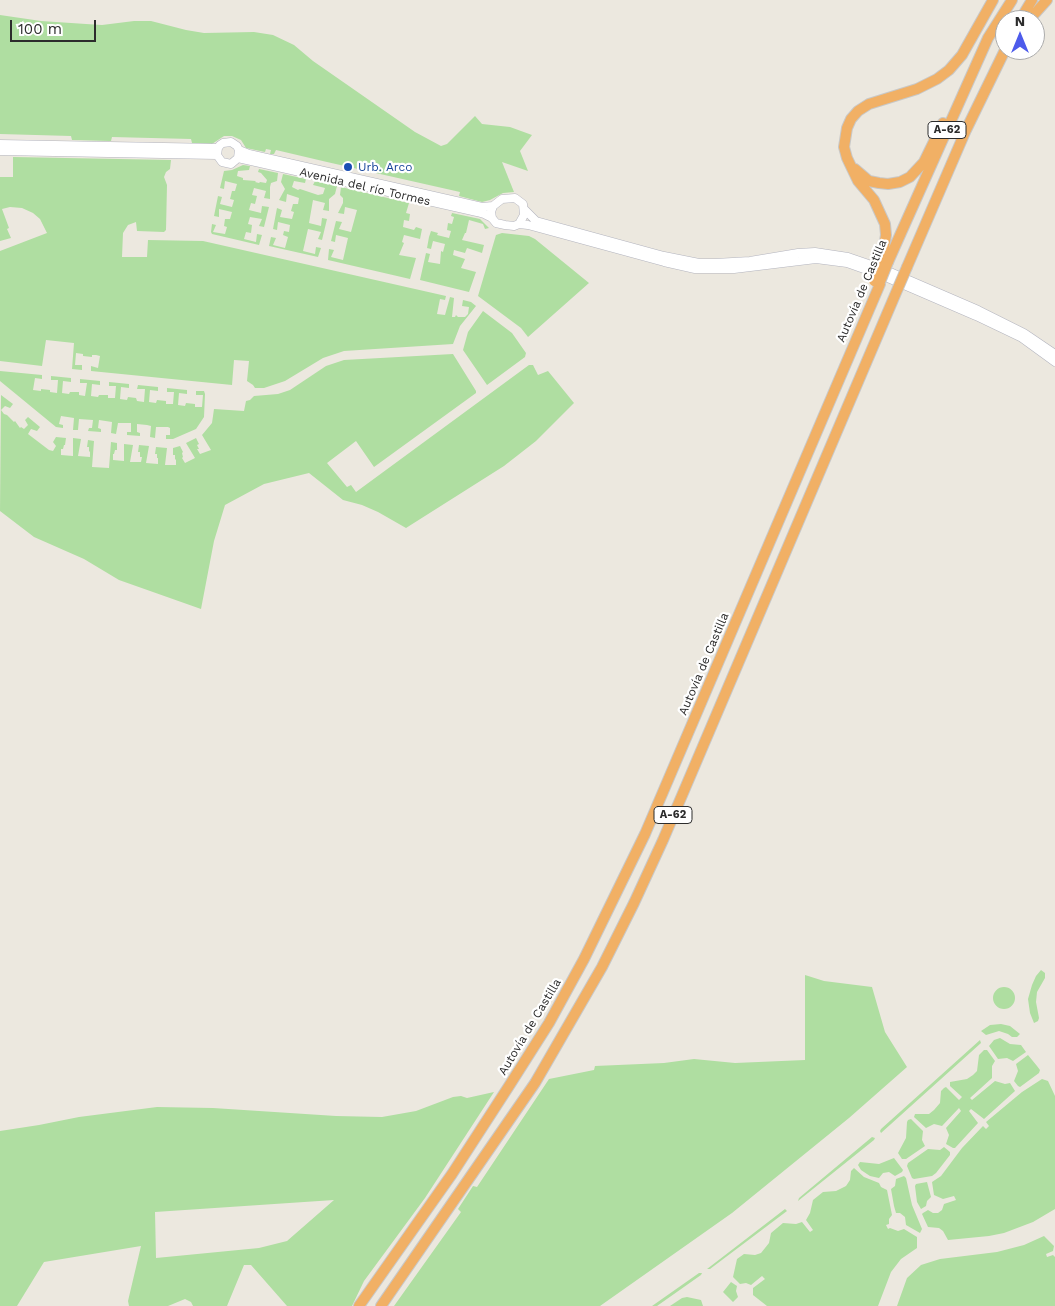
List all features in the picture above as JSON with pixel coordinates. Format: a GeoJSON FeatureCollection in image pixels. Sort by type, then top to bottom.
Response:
{"type":"FeatureCollection","features":[{"type":"Feature","properties":{"kind":"highway"},"geometry":{"type":"LineString","coordinates":[[885,260],[885,224],[874,200],[858,181],[846,158],[845,138],[852,119],[858,111],[868,104],[916,90],[936,80],[949,70],[962,55],[993,0]]}},
{"type":"Feature","properties":{"kind":"highway"},"geometry":{"type":"LineString","coordinates":[[850,165],[869,181],[888,184],[900,182],[918,171],[984,37],[1007,0]]}},
{"type":"Feature","properties":{"kind":"highway","name":"Autovía de Castilla"},"geometry":{"type":"LineString","coordinates":[[359,1306],[452,1174],[549,1023],[617,894],[656,808],[854,341],[885,260],[988,38],[1012,0]]}},
{"type":"Feature","properties":{"kind":"highway"},"geometry":{"type":"LineString","coordinates":[[1038,10],[1047,0]]}},
{"type":"Feature","properties":{"kind":"highway","name":"A-62"},"geometry":{"type":"LineString","coordinates":[[381,1306],[535,1083],[602,967],[634,903],[966,130],[1000,60]]}},
{"type":"Feature","properties":{"kind":"highway"},"geometry":{"type":"LineString","coordinates":[[966,130],[1005,60]]}},
{"type":"Feature","properties":{"kind":"main road","name":"Avenida del río Tormes"},"geometry":{"type":"LineString","coordinates":[[231,142],[237,146],[238,154],[230,164],[226,164],[222,162],[218,152],[223,143],[231,142]]}},
{"type":"Feature","properties":{"kind":"main road","name":"Avenida del río Tormes"},"geometry":{"type":"LineString","coordinates":[[0,144],[218,152]]}},
{"type":"Feature","properties":{"kind":"main road","name":"Avenida del río Tormes"},"geometry":{"type":"LineString","coordinates":[[0,151],[218,152]]}},
{"type":"Feature","properties":{"kind":"main road","name":"Avenida del río Tormes"},"geometry":{"type":"LineString","coordinates":[[238,154],[253,155],[456,202],[482,207],[493,206]]}},
{"type":"Feature","properties":{"kind":"main road","name":"Avenida del río Tormes"},"geometry":{"type":"LineString","coordinates":[[238,154],[477,212],[492,218]]}},
{"type":"Feature","properties":{"kind":"main road"},"geometry":{"type":"LineString","coordinates":[[1055,354],[1024,333],[978,310],[883,268],[848,256],[816,252],[750,261],[699,262],[664,256],[536,221],[525,210],[523,204],[515,198],[502,200],[493,206],[491,212],[492,218],[500,225],[528,225],[695,269],[734,269],[816,259],[847,263],[881,275],[976,316],[1022,338],[1055,362]]}},
{"type":"Feature","properties":{"kind":"main road"},"geometry":{"type":"LineString","coordinates":[[519,224],[525,210]]}},
{"type":"Feature","properties":{"kind":"green space"},"geometry":{"type":"Polygon","coordinates":[[[0,15],[41,21],[102,25],[151,21],[204,33],[254,32],[273,35],[294,45],[313,61],[415,132],[441,146],[447,144],[475,116],[482,124],[510,127],[532,135],[520,151],[528,171],[502,162],[514,192],[503,193],[482,202],[459,196],[460,192],[276,150],[274,154],[270,154],[271,150],[266,149],[265,152],[246,148],[241,140],[232,136],[224,136],[212,144],[192,143],[191,139],[112,137],[111,141],[72,140],[71,136],[0,134],[0,15]]]}},
{"type":"Feature","properties":{"kind":"green space"},"geometry":{"type":"Polygon","coordinates":[[[13,157],[171,160],[170,169],[164,177],[167,185],[166,230],[164,232],[137,231],[136,222],[128,225],[123,233],[122,257],[147,257],[148,240],[203,241],[446,296],[445,300],[440,299],[437,314],[445,315],[450,297],[454,298],[452,317],[456,315],[458,317],[465,317],[468,314],[469,307],[462,306],[463,300],[471,302],[476,306],[460,326],[453,344],[344,351],[323,358],[285,381],[264,388],[255,388],[247,381],[249,361],[234,360],[232,385],[91,371],[91,366],[98,368],[100,356],[83,356],[83,354],[76,353],[75,365],[82,365],[82,370],[72,369],[74,343],[46,340],[42,366],[0,361],[0,251],[47,233],[40,219],[33,213],[22,208],[10,207],[2,209],[11,238],[0,241],[0,177],[13,177],[13,157]]]}},
{"type":"Feature","properties":{"kind":"green space"},"geometry":{"type":"Polygon","coordinates":[[[243,165],[250,166],[249,170],[238,171],[237,176],[243,178],[243,180],[266,183],[267,180],[258,172],[259,169],[278,173],[277,181],[271,183],[270,199],[264,198],[266,191],[254,188],[252,195],[257,196],[255,204],[251,203],[249,210],[261,213],[262,206],[269,207],[264,227],[259,226],[262,219],[250,217],[248,224],[252,225],[251,233],[246,232],[244,239],[256,242],[257,234],[262,235],[259,245],[212,234],[211,232],[212,224],[216,225],[213,232],[225,234],[227,227],[224,226],[225,219],[230,219],[232,212],[219,209],[219,217],[214,216],[218,196],[222,197],[220,204],[232,207],[234,200],[230,199],[232,191],[235,191],[237,184],[225,181],[224,189],[220,188],[224,171],[243,165]]]}},
{"type":"Feature","properties":{"kind":"green space"},"geometry":{"type":"Polygon","coordinates":[[[283,174],[306,179],[305,183],[294,181],[292,187],[318,195],[323,194],[325,188],[313,185],[315,181],[337,186],[335,194],[329,199],[329,211],[323,210],[325,203],[313,200],[309,223],[321,226],[322,218],[327,219],[322,240],[318,239],[321,232],[308,229],[303,251],[315,254],[316,247],[321,248],[318,257],[269,246],[271,237],[276,238],[273,245],[285,248],[288,237],[283,235],[284,231],[289,232],[290,225],[278,222],[277,230],[273,229],[277,208],[282,210],[280,217],[292,219],[294,212],[291,211],[293,204],[298,204],[299,198],[287,194],[286,202],[279,200],[285,189],[281,182],[283,174]]]}},
{"type":"Feature","properties":{"kind":"green space"},"geometry":{"type":"Polygon","coordinates":[[[341,187],[409,203],[406,213],[410,214],[409,221],[404,220],[403,227],[414,230],[416,227],[422,229],[420,239],[404,235],[402,242],[404,243],[399,255],[416,258],[410,279],[328,260],[329,249],[334,250],[331,257],[343,260],[348,238],[336,235],[335,242],[331,241],[336,221],[342,222],[339,229],[351,232],[357,210],[345,207],[344,214],[338,213],[343,203],[343,198],[340,195],[341,187]]]}},
{"type":"Feature","properties":{"kind":"green space"},"geometry":{"type":"Polygon","coordinates":[[[452,213],[480,219],[489,228],[485,229],[483,224],[469,220],[462,240],[484,245],[482,253],[467,248],[465,253],[454,250],[453,255],[465,259],[461,268],[476,272],[469,292],[420,280],[426,253],[430,254],[428,262],[440,264],[441,251],[443,252],[445,244],[433,241],[431,249],[427,248],[431,231],[438,233],[437,235],[449,238],[451,231],[447,230],[448,223],[452,224],[454,217],[451,216],[452,213]]]}},
{"type":"Feature","properties":{"kind":"green space"},"geometry":{"type":"Polygon","coordinates":[[[502,233],[529,236],[535,239],[589,283],[528,337],[521,328],[478,296],[496,235],[502,233]]]}},
{"type":"Feature","properties":{"kind":"green space"},"geometry":{"type":"Polygon","coordinates":[[[483,311],[512,333],[526,353],[525,357],[487,385],[463,350],[468,332],[483,311]]]}},
{"type":"Feature","properties":{"kind":"green space"},"geometry":{"type":"Polygon","coordinates":[[[453,354],[476,393],[374,467],[356,441],[327,463],[347,487],[351,485],[356,492],[529,365],[533,365],[538,375],[548,371],[574,403],[536,441],[504,466],[406,528],[378,512],[343,500],[309,473],[264,484],[225,505],[214,541],[201,609],[119,580],[84,559],[34,537],[0,511],[1,395],[13,404],[10,408],[5,406],[1,410],[4,414],[15,421],[20,428],[24,429],[28,425],[25,420],[28,417],[40,427],[37,431],[31,429],[28,434],[49,450],[53,451],[56,446],[53,442],[56,437],[66,438],[65,445],[61,449],[61,455],[73,456],[73,438],[81,439],[78,456],[90,457],[89,447],[87,447],[88,440],[94,441],[92,467],[109,468],[111,442],[117,443],[117,450],[113,454],[113,460],[124,461],[124,444],[133,445],[130,462],[141,462],[142,457],[140,457],[140,452],[138,452],[139,445],[149,446],[146,463],[158,464],[157,454],[155,454],[156,447],[167,448],[165,465],[176,465],[173,448],[180,446],[185,463],[195,458],[186,443],[196,438],[199,444],[197,445],[199,449],[197,449],[200,454],[211,450],[202,435],[212,423],[214,409],[244,411],[246,401],[254,396],[278,394],[290,390],[326,366],[344,360],[453,354]]]}},
{"type":"Feature","properties":{"kind":"green space"},"geometry":{"type":"Polygon","coordinates":[[[0,371],[42,375],[42,379],[35,378],[33,390],[50,390],[50,392],[57,393],[58,380],[51,380],[51,376],[71,378],[71,382],[63,381],[62,393],[79,392],[79,395],[85,396],[87,383],[80,383],[80,379],[100,381],[100,385],[92,384],[91,396],[98,397],[99,395],[108,395],[108,398],[115,398],[116,386],[109,386],[109,382],[129,384],[129,388],[121,387],[120,399],[136,398],[137,401],[144,402],[145,389],[137,389],[138,385],[158,387],[158,391],[150,390],[149,402],[156,403],[157,400],[166,401],[166,404],[173,404],[174,392],[167,392],[167,388],[187,390],[187,394],[179,393],[178,405],[185,406],[186,403],[195,404],[195,407],[202,407],[203,395],[196,395],[196,391],[204,391],[204,417],[196,429],[173,439],[166,439],[166,435],[170,435],[170,428],[168,427],[156,427],[155,438],[150,437],[151,426],[137,424],[137,432],[140,433],[140,436],[127,435],[127,432],[131,432],[131,423],[118,423],[116,434],[111,433],[112,422],[99,420],[98,428],[101,429],[101,432],[88,431],[89,428],[92,428],[93,420],[79,419],[78,430],[73,430],[74,418],[61,416],[59,424],[63,425],[63,428],[56,427],[0,381],[0,371]]]}},
{"type":"Feature","properties":{"kind":"green space"},"geometry":{"type":"Polygon","coordinates":[[[1041,970],[1045,973],[1045,978],[1037,992],[1036,1002],[1039,1018],[1034,1023],[1028,999],[1036,976],[1041,970]]]}},
{"type":"Feature","properties":{"kind":"green space"},"geometry":{"type":"Polygon","coordinates":[[[805,975],[824,981],[872,987],[885,1032],[907,1067],[849,1118],[732,1213],[600,1306],[394,1306],[461,1212],[458,1209],[473,1186],[477,1187],[549,1079],[594,1070],[595,1066],[664,1063],[694,1059],[735,1063],[805,1060],[805,975]]]}},
{"type":"Feature","properties":{"kind":"green space"},"geometry":{"type":"Polygon","coordinates":[[[1004,987],[1012,990],[1015,998],[1012,1006],[1004,1009],[996,1006],[993,998],[996,990],[1004,987]]]}},
{"type":"Feature","properties":{"kind":"green space"},"geometry":{"type":"Polygon","coordinates":[[[1001,1024],[1010,1026],[1020,1034],[1017,1037],[1012,1037],[999,1031],[986,1035],[981,1031],[990,1025],[1001,1024]]]}},
{"type":"Feature","properties":{"kind":"green space"},"geometry":{"type":"Polygon","coordinates":[[[1000,1038],[1010,1044],[1021,1045],[1026,1052],[1013,1061],[1007,1058],[998,1059],[989,1046],[994,1040],[1000,1038]]]}},
{"type":"Feature","properties":{"kind":"green space"},"geometry":{"type":"Polygon","coordinates":[[[980,1040],[981,1043],[881,1133],[881,1129],[980,1040]]]}},
{"type":"Feature","properties":{"kind":"green space"},"geometry":{"type":"Polygon","coordinates":[[[984,1050],[987,1050],[995,1061],[992,1066],[992,1078],[970,1098],[972,1100],[995,1081],[1005,1084],[1010,1083],[1015,1091],[984,1119],[971,1109],[969,1111],[978,1123],[953,1148],[946,1144],[949,1135],[946,1128],[961,1111],[959,1108],[942,1126],[934,1124],[926,1128],[914,1117],[915,1114],[929,1114],[934,1110],[940,1103],[941,1091],[946,1087],[959,1100],[962,1097],[950,1086],[950,1082],[967,1079],[973,1075],[977,1071],[979,1055],[984,1050]]]}},
{"type":"Feature","properties":{"kind":"green space"},"geometry":{"type":"Polygon","coordinates":[[[1028,1055],[1040,1070],[1039,1073],[1020,1087],[1014,1081],[1018,1071],[1016,1064],[1028,1055]]]}},
{"type":"Feature","properties":{"kind":"green space"},"geometry":{"type":"Polygon","coordinates":[[[1042,1079],[1048,1081],[1055,1096],[1055,1209],[1033,1222],[1004,1233],[989,1236],[948,1240],[939,1228],[928,1227],[923,1213],[928,1210],[938,1213],[942,1210],[944,1204],[956,1200],[954,1196],[943,1199],[934,1195],[932,1182],[941,1176],[962,1148],[983,1126],[986,1129],[989,1126],[986,1122],[1022,1092],[1042,1079]]]}},
{"type":"Feature","properties":{"kind":"green space"},"geometry":{"type":"Polygon","coordinates":[[[494,1092],[425,1198],[364,1281],[352,1306],[287,1306],[251,1265],[244,1265],[227,1306],[193,1306],[191,1302],[185,1299],[168,1306],[129,1306],[128,1301],[141,1246],[44,1262],[17,1306],[0,1306],[0,1131],[79,1117],[157,1107],[382,1117],[416,1111],[453,1097],[461,1096],[467,1098],[494,1092]],[[334,1200],[155,1212],[156,1258],[259,1248],[287,1241],[334,1200]]]}},
{"type":"Feature","properties":{"kind":"green space"},"geometry":{"type":"Polygon","coordinates":[[[911,1119],[923,1131],[922,1140],[925,1146],[906,1159],[902,1159],[898,1153],[906,1138],[907,1122],[911,1119]]]}},
{"type":"Feature","properties":{"kind":"green space"},"geometry":{"type":"Polygon","coordinates":[[[872,1137],[875,1138],[874,1140],[798,1201],[799,1198],[872,1137]]]}},
{"type":"Feature","properties":{"kind":"green space"},"geometry":{"type":"Polygon","coordinates":[[[944,1147],[950,1152],[950,1155],[936,1173],[932,1176],[912,1178],[907,1166],[908,1163],[928,1149],[940,1150],[944,1147]]]}},
{"type":"Feature","properties":{"kind":"green space"},"geometry":{"type":"Polygon","coordinates":[[[894,1158],[903,1170],[895,1176],[889,1172],[883,1173],[879,1178],[870,1176],[861,1170],[858,1165],[860,1162],[879,1164],[894,1158]]]}},
{"type":"Feature","properties":{"kind":"green space"},"geometry":{"type":"Polygon","coordinates":[[[854,1168],[864,1177],[879,1183],[881,1187],[887,1190],[892,1215],[889,1219],[889,1224],[886,1225],[888,1229],[898,1231],[904,1229],[917,1237],[917,1248],[901,1259],[891,1272],[878,1306],[767,1306],[753,1295],[753,1288],[765,1279],[762,1276],[751,1285],[746,1283],[740,1284],[733,1277],[737,1259],[744,1254],[755,1255],[761,1253],[769,1243],[771,1233],[783,1223],[796,1224],[802,1222],[810,1232],[813,1230],[806,1220],[813,1200],[823,1192],[836,1191],[846,1186],[850,1180],[851,1171],[854,1168]]]}},
{"type":"Feature","properties":{"kind":"green space"},"geometry":{"type":"Polygon","coordinates":[[[904,1176],[912,1205],[922,1229],[920,1233],[906,1225],[905,1217],[900,1213],[896,1213],[894,1206],[891,1189],[895,1186],[896,1179],[904,1176]]]}},
{"type":"Feature","properties":{"kind":"green space"},"geometry":{"type":"Polygon","coordinates":[[[927,1182],[931,1197],[927,1201],[926,1206],[921,1209],[917,1202],[915,1186],[916,1184],[927,1182]]]}},
{"type":"Feature","properties":{"kind":"green space"},"geometry":{"type":"Polygon","coordinates":[[[785,1209],[787,1211],[710,1269],[707,1269],[785,1209]]]}},
{"type":"Feature","properties":{"kind":"green space"},"geometry":{"type":"Polygon","coordinates":[[[1044,1236],[1054,1246],[1053,1251],[1046,1254],[1047,1257],[1053,1255],[1055,1257],[1055,1306],[897,1306],[907,1278],[921,1265],[940,1259],[997,1252],[1024,1245],[1044,1236]]]}},
{"type":"Feature","properties":{"kind":"green space"},"geometry":{"type":"Polygon","coordinates":[[[699,1273],[702,1273],[657,1306],[652,1306],[699,1273]]]}},
{"type":"Feature","properties":{"kind":"green space"},"geometry":{"type":"Polygon","coordinates":[[[731,1282],[737,1286],[738,1297],[733,1302],[723,1292],[731,1282]]]}},
{"type":"Feature","properties":{"kind":"green space"},"geometry":{"type":"Polygon","coordinates":[[[687,1297],[701,1300],[703,1306],[670,1306],[682,1298],[687,1297]]]}},
{"type":"Feature","properties":{"kind":"place","name":"Urb. Arco"},"geometry":{"type":"Point","coordinates":[348,167]}}]}
